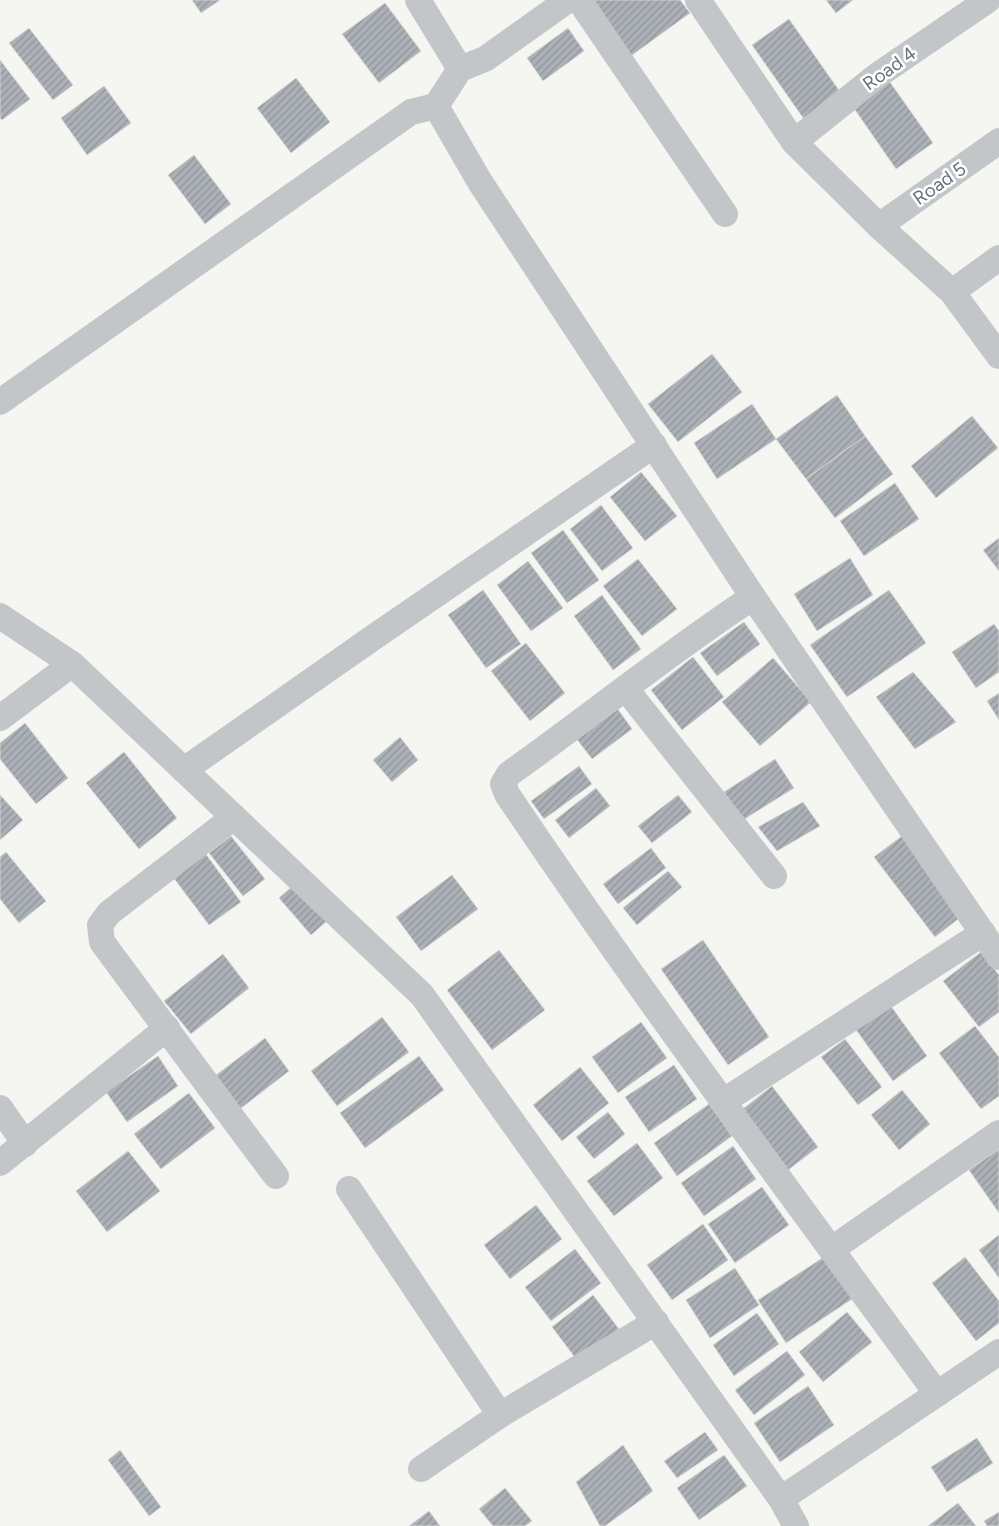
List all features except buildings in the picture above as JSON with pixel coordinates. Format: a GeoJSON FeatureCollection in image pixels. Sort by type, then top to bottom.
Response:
{"type":"FeatureCollection","features":[{"type":"Feature","properties":{"kind":"street"},"geometry":{"type":"LineString","coordinates":[[418,0],[460,69]]}},
{"type":"Feature","properties":{"kind":"street"},"geometry":{"type":"LineString","coordinates":[[0,402],[411,112],[436,106],[460,69],[485,59],[568,0]]}},
{"type":"Feature","properties":{"kind":"street"},"geometry":{"type":"LineString","coordinates":[[579,0],[725,214]]}},
{"type":"Feature","properties":{"kind":"street"},"geometry":{"type":"LineString","coordinates":[[698,0],[794,142],[879,226],[952,292],[999,356]]}},
{"type":"Feature","properties":{"kind":"street","name":"Road 4"},"geometry":{"type":"LineString","coordinates":[[794,142],[878,75],[988,0]]}},
{"type":"Feature","properties":{"kind":"street"},"geometry":{"type":"LineString","coordinates":[[436,106],[480,182],[753,597],[999,957]]}},
{"type":"Feature","properties":{"kind":"street","name":"Road 5"},"geometry":{"type":"LineString","coordinates":[[879,226],[999,140]]}},
{"type":"Feature","properties":{"kind":"street"},"geometry":{"type":"LineString","coordinates":[[952,292],[999,258]]}},
{"type":"Feature","properties":{"kind":"street"},"geometry":{"type":"LineString","coordinates":[[184,770],[654,445]]}},
{"type":"Feature","properties":{"kind":"street"},"geometry":{"type":"LineString","coordinates":[[753,597],[706,628],[626,689],[508,774],[503,784],[506,794],[555,866],[938,1394]]}},
{"type":"Feature","properties":{"kind":"street"},"geometry":{"type":"LineString","coordinates":[[0,616],[72,664],[422,995],[781,1498],[796,1526]]}},
{"type":"Feature","properties":{"kind":"street"},"geometry":{"type":"LineString","coordinates":[[0,718],[72,664]]}},
{"type":"Feature","properties":{"kind":"street"},"geometry":{"type":"LineString","coordinates":[[626,689],[774,876]]}},
{"type":"Feature","properties":{"kind":"street"},"geometry":{"type":"LineString","coordinates":[[234,817],[109,913],[100,925],[102,942],[167,1028],[198,1074],[276,1176]]}},
{"type":"Feature","properties":{"kind":"street"},"geometry":{"type":"LineString","coordinates":[[724,1101],[983,933]]}},
{"type":"Feature","properties":{"kind":"street"},"geometry":{"type":"LineString","coordinates":[[0,1163],[167,1028]]}},
{"type":"Feature","properties":{"kind":"street"},"geometry":{"type":"LineString","coordinates":[[0,1108],[25,1144]]}},
{"type":"Feature","properties":{"kind":"street"},"geometry":{"type":"LineString","coordinates":[[832,1249],[999,1133]]}},
{"type":"Feature","properties":{"kind":"street"},"geometry":{"type":"LineString","coordinates":[[349,1189],[500,1415]]}},
{"type":"Feature","properties":{"kind":"street"},"geometry":{"type":"LineString","coordinates":[[421,1469],[500,1415],[656,1322]]}},
{"type":"Feature","properties":{"kind":"street"},"geometry":{"type":"LineString","coordinates":[[781,1498],[999,1352]]}}]}
